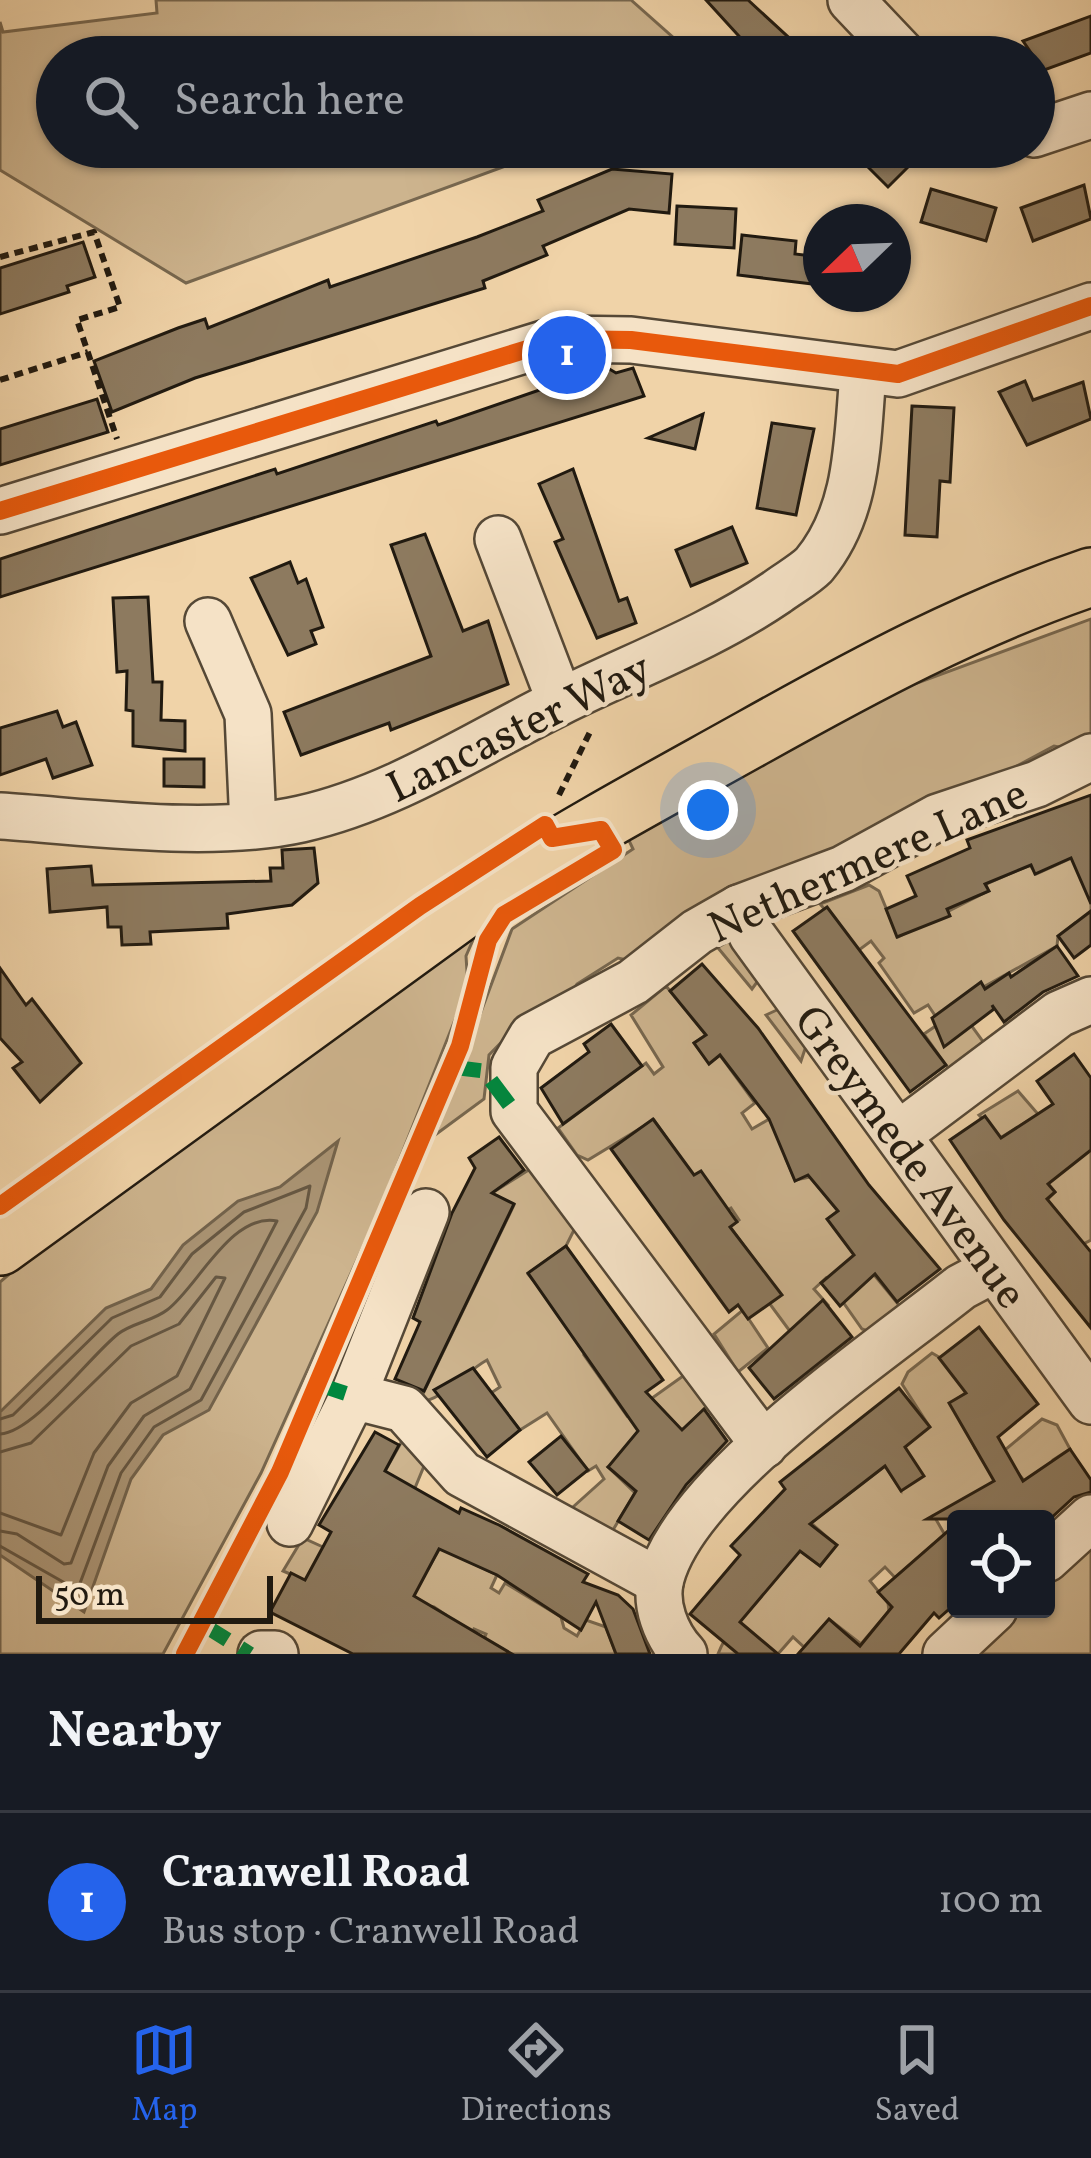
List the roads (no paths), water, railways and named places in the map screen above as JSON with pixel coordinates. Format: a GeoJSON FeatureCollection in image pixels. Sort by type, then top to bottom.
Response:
{"type":"FeatureCollection","features":[{"type":"Feature","properties":{"kind":"main road"},"geometry":{"type":"LineString","coordinates":[[0,1246],[497,885],[561,830],[913,648],[1007,605],[1091,577]]}},
{"type":"Feature","properties":{"kind":"street"},"geometry":{"type":"LineString","coordinates":[[851,0],[885,36]]}},
{"type":"Feature","properties":{"kind":"street"},"geometry":{"type":"LineString","coordinates":[[1055,127],[1091,115]]}},
{"type":"Feature","properties":{"kind":"street"},"geometry":{"type":"LineString","coordinates":[[0,511],[560,339],[631,340],[862,374],[927,368],[1091,306]]}},
{"type":"Feature","properties":{"kind":"street","name":"Lancaster Way"},"geometry":{"type":"LineString","coordinates":[[0,816],[253,825],[299,819],[363,800],[472,751],[574,696],[741,617],[812,568],[848,502],[862,374]]}},
{"type":"Feature","properties":{"kind":"street"},"geometry":{"type":"LineString","coordinates":[[498,539],[574,696]]}},
{"type":"Feature","properties":{"kind":"street"},"geometry":{"type":"LineString","coordinates":[[208,621],[248,714],[253,825]]}},
{"type":"Feature","properties":{"kind":"street","name":"Nethermere Lane"},"geometry":{"type":"LineString","coordinates":[[764,1445],[514,1111],[514,1067],[532,1036],[633,982],[697,932],[739,908],[844,869],[938,817],[1037,784],[1091,757]]}},
{"type":"Feature","properties":{"kind":"street","name":"Greymede Avenue"},"geometry":{"type":"LineString","coordinates":[[739,908],[752,935],[994,1270],[1075,1345],[1091,1401]]}},
{"type":"Feature","properties":{"kind":"street"},"geometry":{"type":"LineString","coordinates":[[899,1134],[1059,1014],[1091,1000]]}},
{"type":"Feature","properties":{"kind":"street"},"geometry":{"type":"LineString","coordinates":[[290,1523],[353,1396],[426,1212]]}},
{"type":"Feature","properties":{"kind":"street"},"geometry":{"type":"LineString","coordinates":[[684,1654],[658,1604],[660,1582],[670,1555],[716,1493],[764,1445],[961,1287],[994,1270]]}},
{"type":"Feature","properties":{"kind":"street"},"geometry":{"type":"LineString","coordinates":[[353,1396],[404,1409],[462,1474],[660,1582]]}},
{"type":"Feature","properties":{"kind":"street"},"geometry":{"type":"LineString","coordinates":[[1055,1551],[1091,1518]]}},
{"type":"Feature","properties":{"kind":"street"},"geometry":{"type":"LineString","coordinates":[[946,1654],[984,1618]]}},
{"type":"Feature","properties":{"kind":"street"},"geometry":{"type":"LineString","coordinates":[[261,1654],[275,1654]]}},
{"type":"Feature","properties":{"kind":"water"},"geometry":{"type":"Polygon","coordinates":[[[338,1141],[317,1212],[209,1410],[163,1435],[131,1479],[84,1612],[0,1555],[0,1412],[106,1308],[151,1289],[183,1245],[238,1201],[280,1187],[338,1141]]]}},
{"type":"Feature","properties":{"kind":"place","name":"Cranwell Road"},"geometry":{"type":"Point","coordinates":[567,355]}}]}
